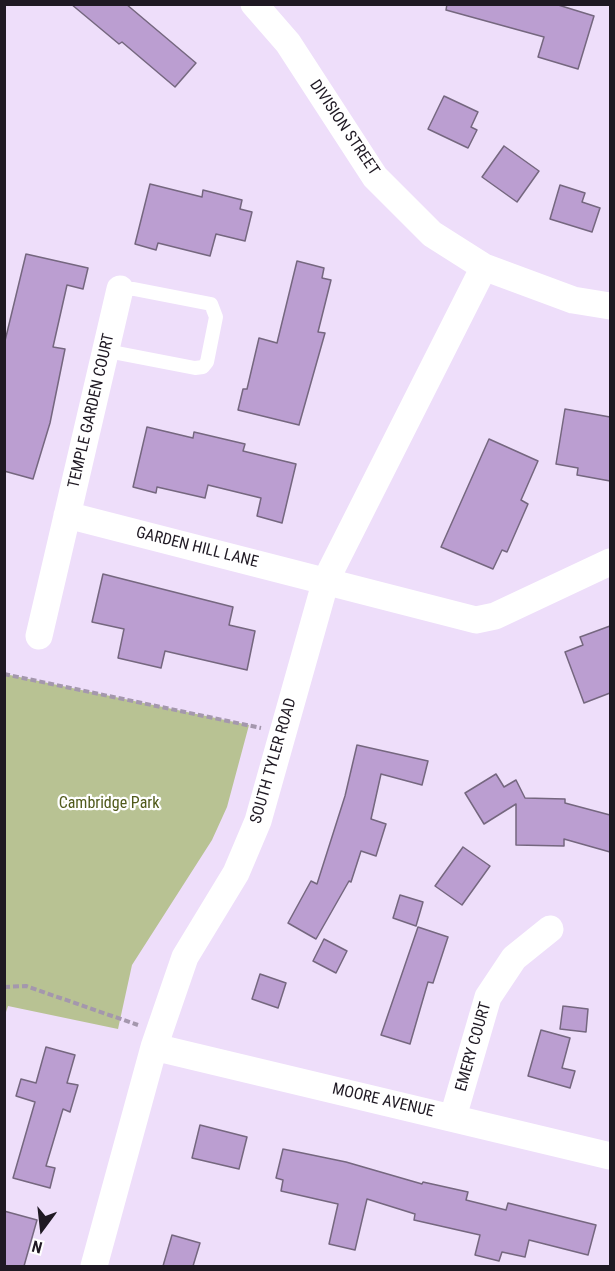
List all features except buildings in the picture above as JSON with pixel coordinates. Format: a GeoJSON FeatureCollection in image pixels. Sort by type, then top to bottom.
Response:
{"type":"FeatureCollection","features":[{"type":"Feature","properties":{"kind":"street","name":"DIVISION STREET"},"geometry":{"type":"LineString","coordinates":[[254,4],[288,43],[375,177],[432,234],[484,267],[573,300],[610,306]]}},
{"type":"Feature","properties":{"kind":"street","name":"SOUTH TYLER ROAD"},"geometry":{"type":"LineString","coordinates":[[94,1266],[157,1040],[185,957],[236,873],[258,821],[326,580],[484,267]]}},
{"type":"Feature","properties":{"kind":"street","name":"TEMPLE GARDEN COURT"},"geometry":{"type":"LineString","coordinates":[[39,636],[120,289]]}},
{"type":"Feature","properties":{"kind":"street","name":"GARDEN HILL LANE"},"geometry":{"type":"LineString","coordinates":[[67,515],[476,620],[495,616],[610,562]]}},
{"type":"Feature","properties":{"kind":"street","name":"EMERY COURT"},"geometry":{"type":"LineString","coordinates":[[453,1118],[488,997],[514,958],[550,929]]}},
{"type":"Feature","properties":{"kind":"street","name":"MOORE AVENUE"},"geometry":{"type":"LineString","coordinates":[[157,1040],[453,1118],[610,1156]]}},
{"type":"Feature","properties":{"kind":"lane","name":"TEMPLE GARDEN COURT"},"geometry":{"type":"LineString","coordinates":[[107,351],[195,368],[203,367],[207,362],[216,316],[211,304],[134,289],[120,289]]}},
{"type":"Feature","properties":{"kind":"path"},"geometry":{"type":"LineString","coordinates":[[4,674],[267,729]]}},
{"type":"Feature","properties":{"kind":"path"},"geometry":{"type":"LineString","coordinates":[[4,987],[26,986],[157,1040]]}},
{"type":"Feature","properties":{"kind":"green space","name":"Cambridge Park"},"geometry":{"type":"Polygon","coordinates":[[[5,674],[249,725],[227,807],[212,840],[132,965],[118,1029],[8,1006],[5,1015],[5,674]]]}}]}
